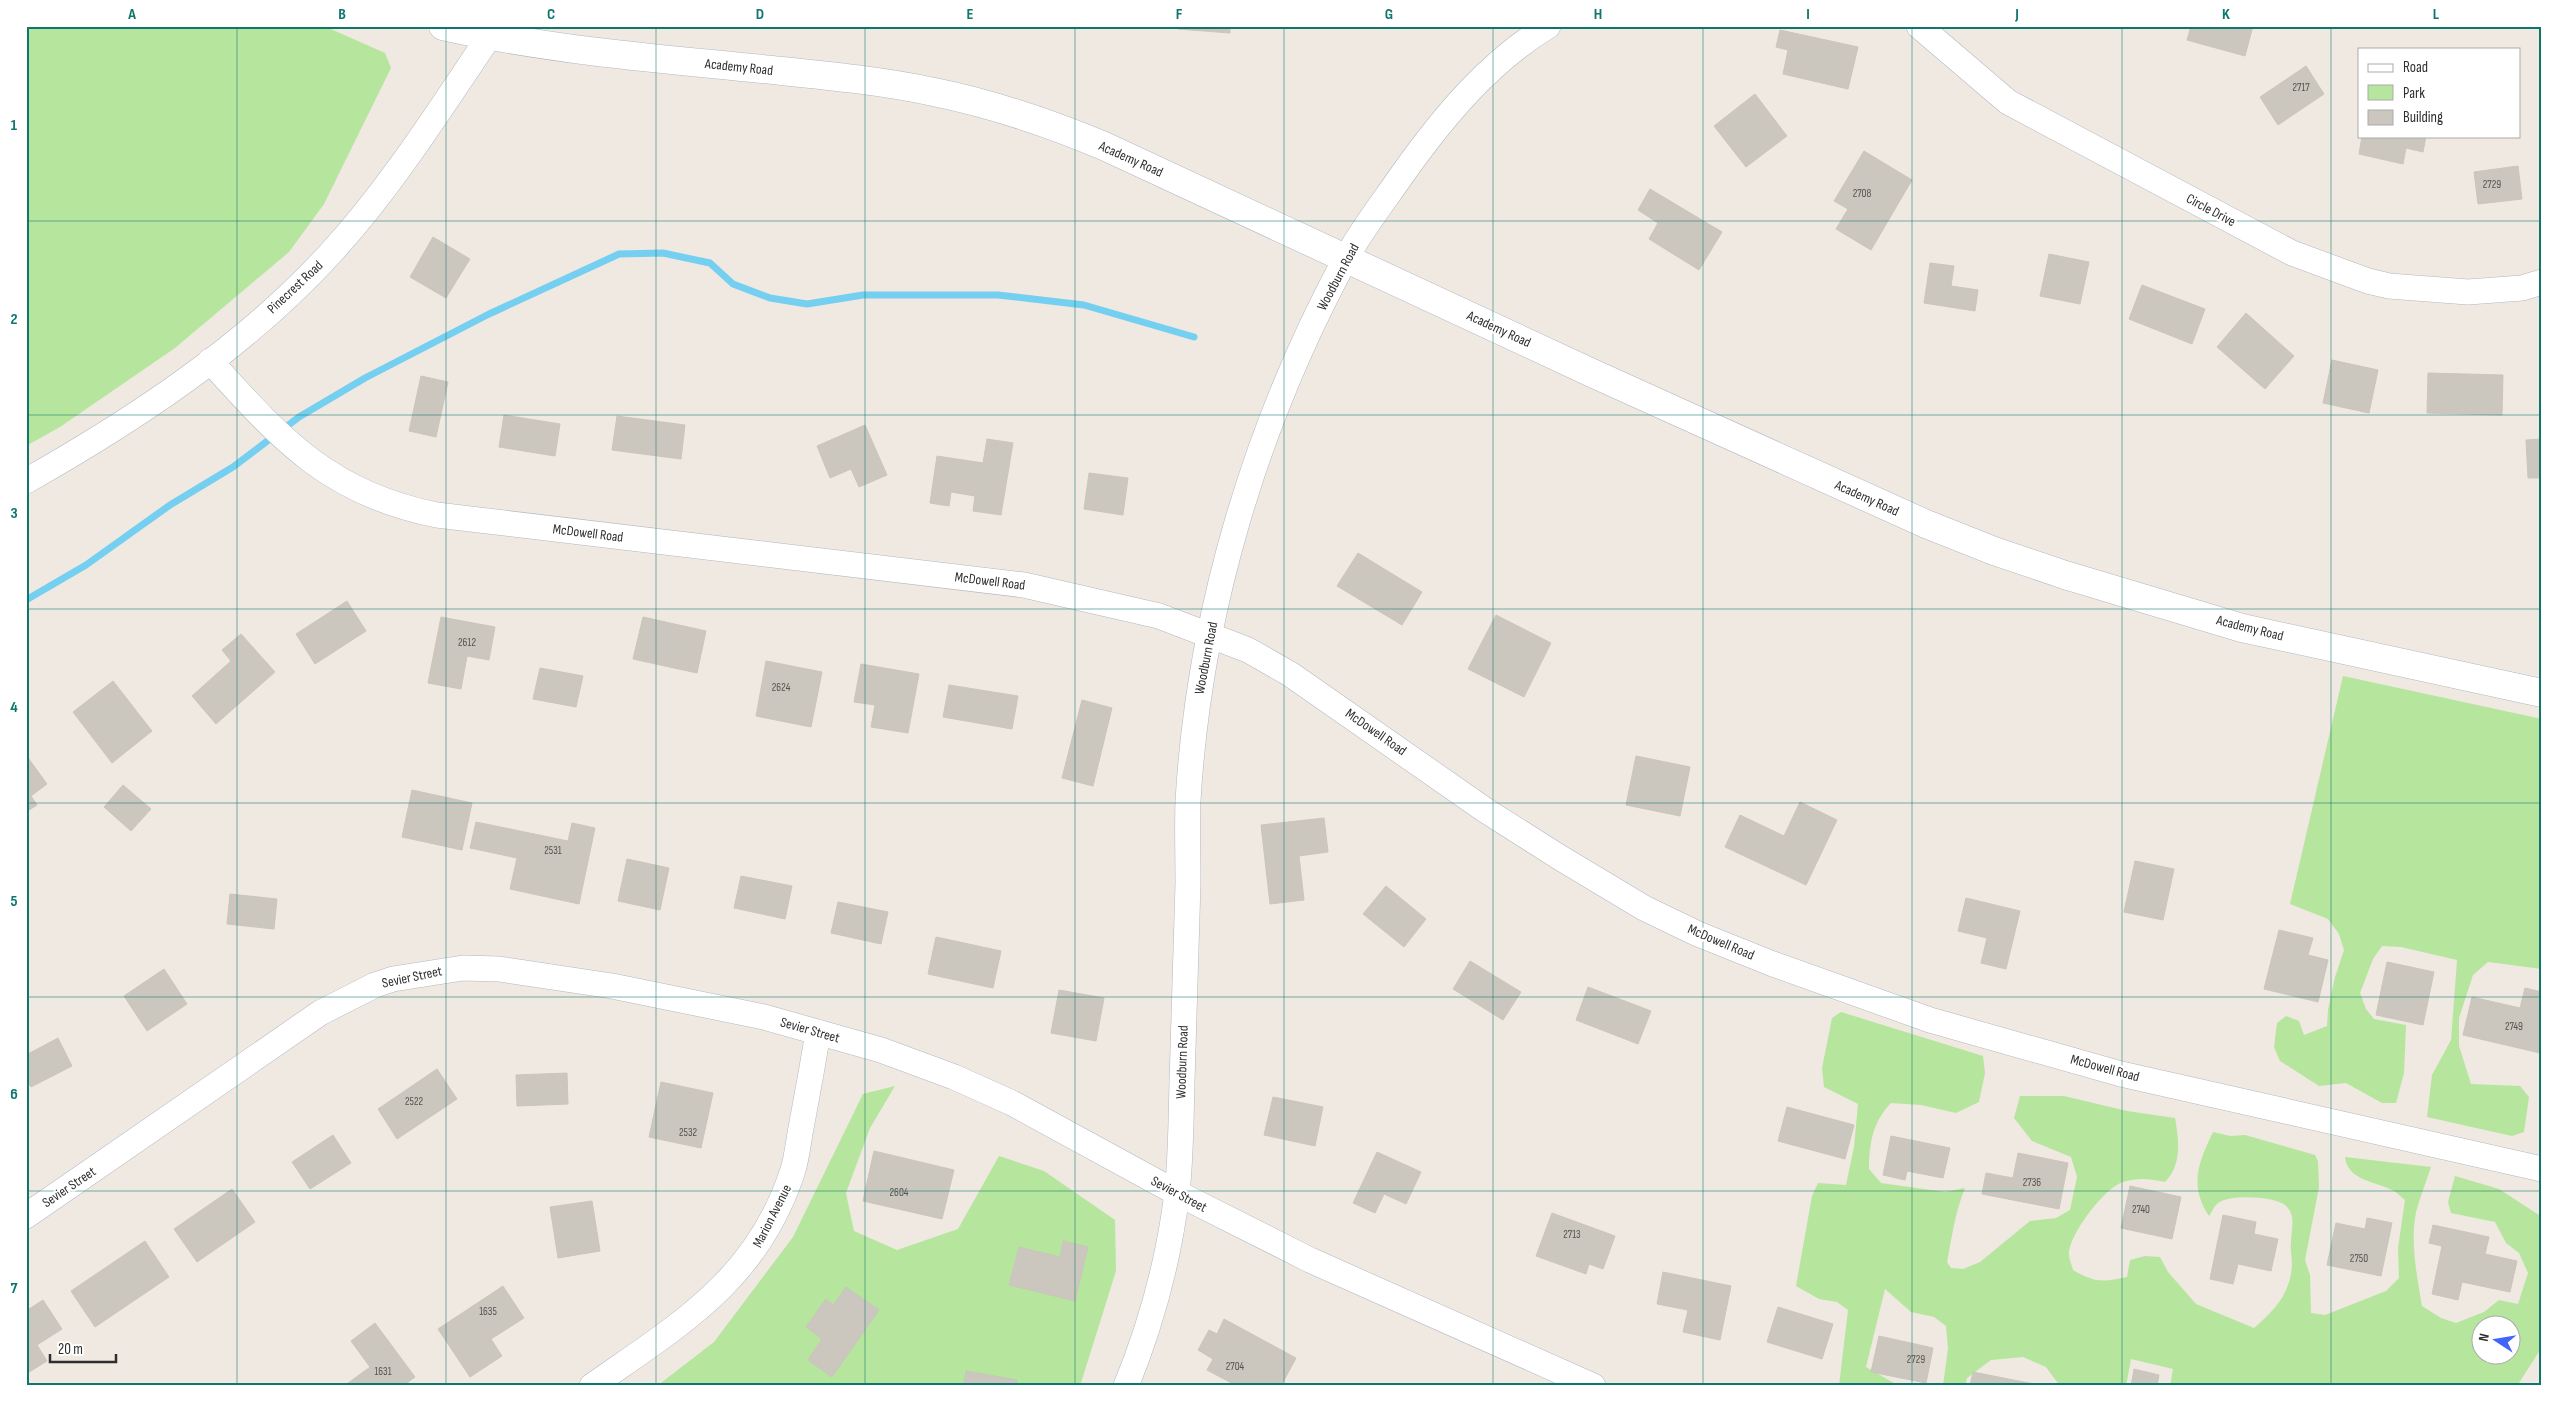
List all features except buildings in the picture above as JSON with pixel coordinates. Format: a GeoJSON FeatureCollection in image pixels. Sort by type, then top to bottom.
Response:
{"type":"FeatureCollection","features":[{"type":"Feature","properties":{"kind":"main road","name":"Academy Road"},"geometry":{"type":"LineString","coordinates":[[443,26],[494,31],[586,51],[861,79],[934,92],[988,105],[1054,126],[1104,146],[1347,257],[1592,373],[1890,508],[1994,551],[2074,578],[2242,628],[2542,693]]}},
{"type":"Feature","properties":{"kind":"street","name":"Woodburn Road"},"geometry":{"type":"LineString","coordinates":[[1126,1386],[1157,1294],[1177,1193],[1188,801],[1194,722],[1210,635],[1232,539],[1247,488],[1305,341],[1347,257],[1410,163],[1454,107],[1500,60],[1520,43],[1548,26]]}},
{"type":"Feature","properties":{"kind":"street","name":"Circle Drive"},"geometry":{"type":"LineString","coordinates":[[1919,26],[1989,88],[2008,102],[2292,253],[2368,281],[2389,286],[2468,292],[2522,288],[2542,282]]}},
{"type":"Feature","properties":{"kind":"street","name":"Pinecrest Road"},"geometry":{"type":"LineString","coordinates":[[26,481],[103,437],[158,401],[210,361],[283,300],[327,256],[363,215],[416,147],[494,31]]}},
{"type":"Feature","properties":{"kind":"street","name":"McDowell Road"},"geometry":{"type":"LineString","coordinates":[[210,361],[256,411],[295,449],[323,470],[354,489],[406,509],[436,515],[1024,585],[1159,616],[1248,650],[1290,674],[1485,810],[1559,858],[1644,908],[1698,934],[1773,964],[1930,1020],[2121,1074],[2542,1169]]}},
{"type":"Feature","properties":{"kind":"street","name":"Sevier Street"},"geometry":{"type":"LineString","coordinates":[[26,1216],[320,1012],[375,985],[393,979],[463,968],[499,968],[612,986],[764,1017],[881,1050],[954,1077],[1004,1099],[1177,1193],[1310,1260],[1593,1386]]}},
{"type":"Feature","properties":{"kind":"street","name":"Marion Avenue"},"geometry":{"type":"LineString","coordinates":[[592,1386],[672,1329],[726,1286],[760,1243],[779,1208],[793,1171],[818,1032]]}},
{"type":"Feature","properties":{"kind":"green space"},"geometry":{"type":"Polygon","coordinates":[[[26,26],[324,26],[385,53],[391,68],[324,204],[289,252],[175,348],[60,427],[26,446],[26,26]]]}},
{"type":"Feature","properties":{"kind":"green space"},"geometry":{"type":"Polygon","coordinates":[[[2343,676],[2542,719],[2542,969],[2488,962],[2473,975],[2459,1018],[2459,1046],[2471,1084],[2520,1086],[2529,1097],[2524,1132],[2512,1136],[2427,1117],[2432,1075],[2451,1040],[2457,960],[2401,947],[2382,946],[2373,959],[2360,993],[2366,1009],[2374,1019],[2406,1025],[2404,1073],[2396,1103],[2382,1103],[2346,1083],[2319,1086],[2280,1061],[2274,1047],[2277,1023],[2286,1016],[2299,1021],[2304,1035],[2327,1026],[2328,1010],[2335,977],[2344,950],[2339,934],[2328,919],[2290,904],[2343,676]]]}},
{"type":"Feature","properties":{"kind":"green space"},"geometry":{"type":"Polygon","coordinates":[[[1841,1012],[1983,1056],[1985,1073],[1979,1102],[1956,1113],[1921,1105],[1891,1103],[1880,1117],[1871,1142],[1869,1169],[1881,1183],[1945,1192],[1965,1188],[1956,1215],[1947,1262],[1951,1268],[1963,1269],[1980,1262],[2030,1221],[2056,1218],[2070,1210],[2077,1177],[2071,1157],[2032,1141],[2014,1118],[2020,1096],[2064,1096],[2127,1111],[2175,1118],[2178,1135],[2177,1160],[2165,1182],[2134,1179],[2123,1182],[2106,1193],[2088,1214],[2074,1236],[2070,1247],[2069,1259],[2073,1270],[2093,1279],[2112,1280],[2127,1277],[2130,1260],[2145,1256],[2160,1257],[2168,1272],[2196,1304],[2254,1328],[2275,1308],[2288,1285],[2292,1265],[2291,1213],[2285,1205],[2279,1202],[2262,1198],[2241,1197],[2218,1203],[2209,1216],[2199,1195],[2198,1184],[2200,1164],[2213,1132],[2230,1136],[2245,1135],[2315,1155],[2318,1161],[2319,1187],[2305,1260],[2310,1275],[2311,1313],[2325,1315],[2386,1291],[2399,1278],[2398,1248],[2405,1200],[2394,1191],[2357,1176],[2347,1165],[2345,1157],[2431,1167],[2416,1212],[2414,1224],[2415,1259],[2422,1306],[2441,1318],[2456,1323],[2470,1318],[2470,1364],[2520,1364],[2520,1314],[2479,1314],[2499,1300],[2518,1304],[2528,1273],[2519,1253],[2506,1243],[2495,1222],[2451,1213],[2448,1202],[2455,1176],[2499,1189],[2542,1217],[2542,1347],[2517,1386],[2170,1386],[2173,1369],[2131,1359],[2126,1386],[2060,1386],[2046,1367],[2023,1357],[1991,1360],[1967,1378],[1965,1386],[1943,1386],[1948,1348],[1946,1326],[1934,1317],[1911,1312],[1885,1289],[1866,1367],[1899,1386],[1839,1386],[1848,1310],[1837,1302],[1819,1299],[1796,1286],[1812,1196],[1818,1183],[1846,1185],[1854,1147],[1858,1104],[1824,1087],[1822,1068],[1832,1018],[1841,1012]]]}},
{"type":"Feature","properties":{"kind":"green space"},"geometry":{"type":"Polygon","coordinates":[[[895,1086],[870,1128],[846,1193],[854,1231],[897,1250],[958,1229],[999,1156],[1044,1171],[1115,1220],[1116,1271],[1080,1386],[657,1386],[714,1342],[793,1237],[863,1094],[895,1086]]]}},
{"type":"Feature","properties":{"kind":"waterway"},"geometry":{"type":"LineString","coordinates":[[26,600],[86,565],[170,505],[233,467],[299,417],[365,378],[489,314],[619,254],[663,253],[710,263],[733,284],[770,298],[807,304],[863,295],[998,295],[1084,305],[1194,337]]}}]}
